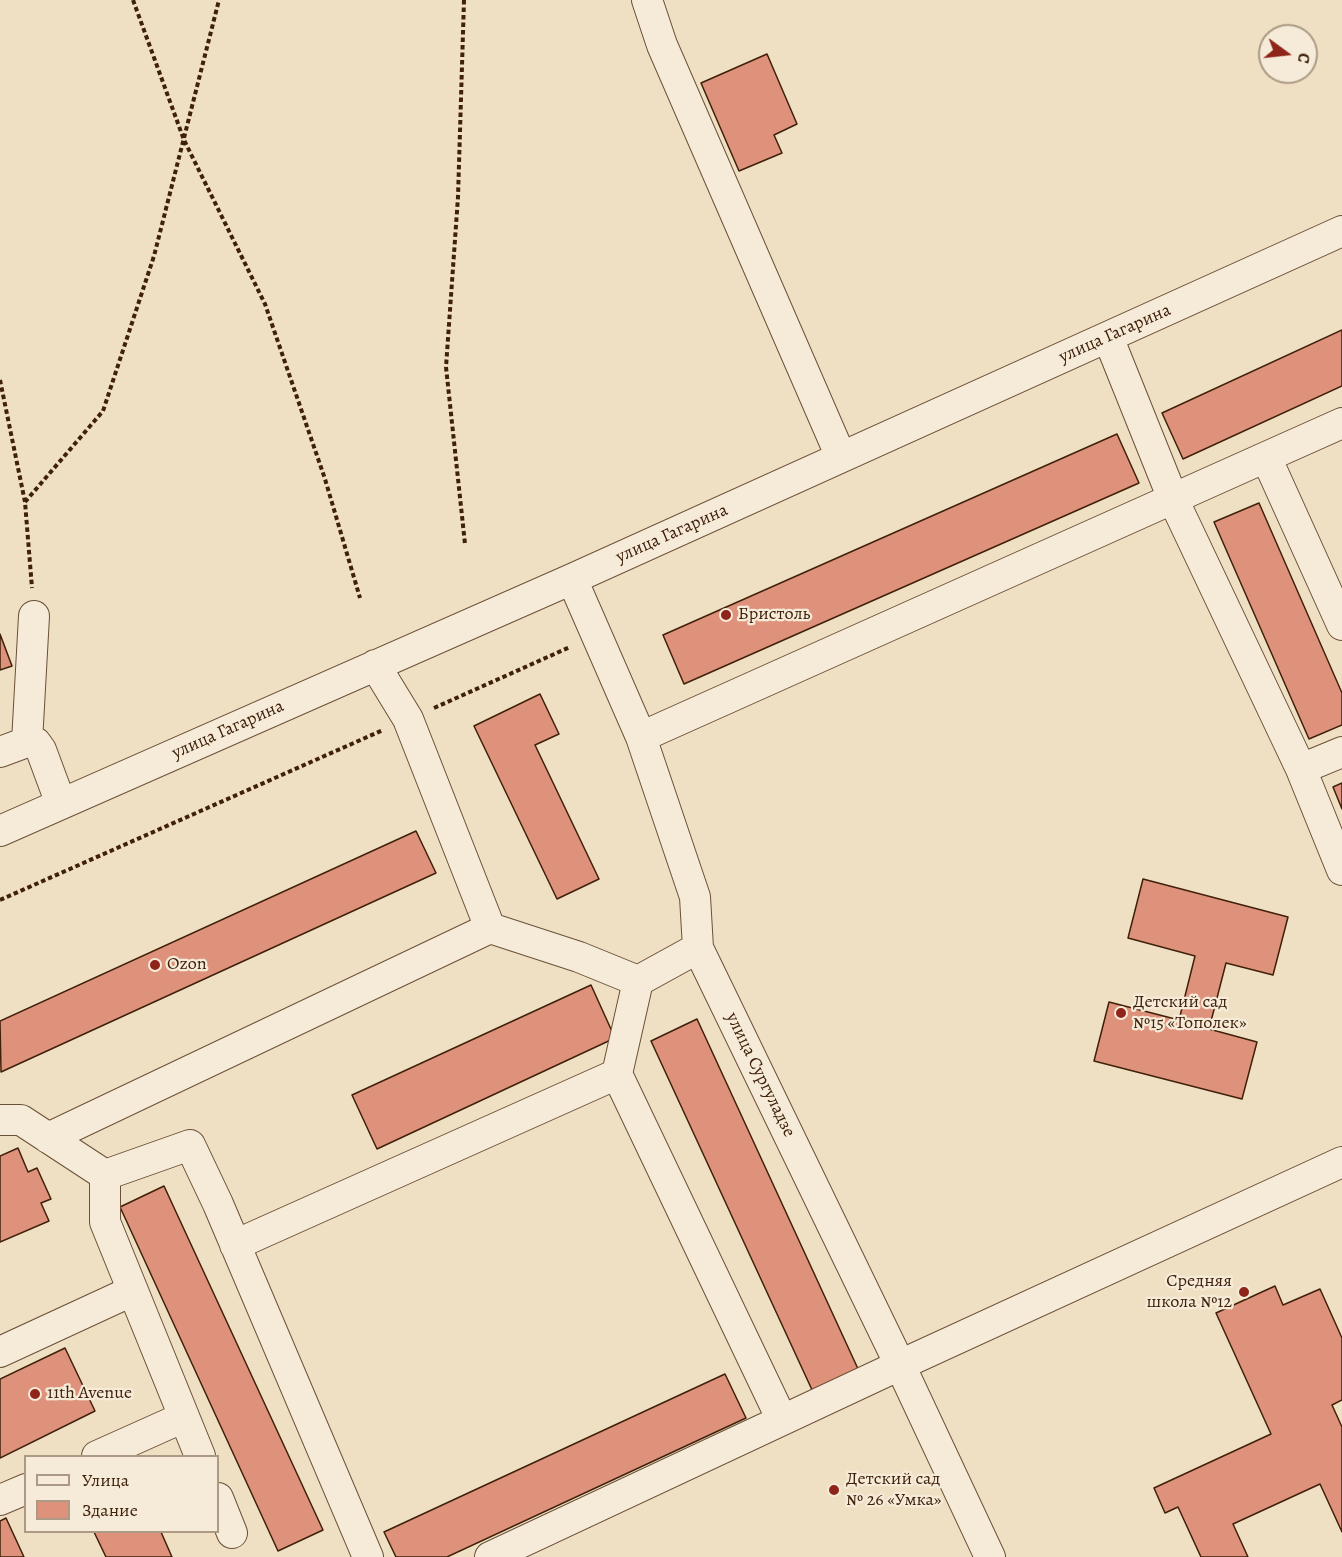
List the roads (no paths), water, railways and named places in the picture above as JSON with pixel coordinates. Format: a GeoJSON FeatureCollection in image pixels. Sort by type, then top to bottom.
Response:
{"type":"FeatureCollection","features":[{"type":"Feature","properties":{"kind":"street"},"geometry":{"type":"LineString","coordinates":[[646,0],[662,45],[841,457]]}},
{"type":"Feature","properties":{"kind":"street","name":"улица Гагарина"},"geometry":{"type":"LineString","coordinates":[[0,831],[572,579],[1342,231]]}},
{"type":"Feature","properties":{"kind":"street"},"geometry":{"type":"LineString","coordinates":[[1108,337],[1173,500],[1301,769],[1342,870]]}},
{"type":"Feature","properties":{"kind":"street"},"geometry":{"type":"LineString","coordinates":[[642,737],[1342,423]]}},
{"type":"Feature","properties":{"kind":"street"},"geometry":{"type":"LineString","coordinates":[[1266,457],[1342,625]]}},
{"type":"Feature","properties":{"kind":"street","name":"улица Сургуладзе"},"geometry":{"type":"LineString","coordinates":[[572,579],[642,737],[695,897],[698,948],[900,1365],[990,1557]]}},
{"type":"Feature","properties":{"kind":"street"},"geometry":{"type":"LineString","coordinates":[[34,616],[13,747],[36,743],[41,750],[61,804]]}},
{"type":"Feature","properties":{"kind":"street"},"geometry":{"type":"LineString","coordinates":[[375,665],[408,719],[490,928]]}},
{"type":"Feature","properties":{"kind":"street"},"geometry":{"type":"LineString","coordinates":[[1301,769],[1342,752]]}},
{"type":"Feature","properties":{"kind":"street"},"geometry":{"type":"LineString","coordinates":[[48,1138],[490,928],[579,957],[638,981]]}},
{"type":"Feature","properties":{"kind":"street"},"geometry":{"type":"LineString","coordinates":[[698,948],[638,981],[617,1074],[782,1420]]}},
{"type":"Feature","properties":{"kind":"street"},"geometry":{"type":"LineString","coordinates":[[235,1245],[617,1074]]}},
{"type":"Feature","properties":{"kind":"street"},"geometry":{"type":"LineString","coordinates":[[0,1120],[21,1120],[105,1175]]}},
{"type":"Feature","properties":{"kind":"street"},"geometry":{"type":"LineString","coordinates":[[105,1175],[190,1145],[368,1557]]}},
{"type":"Feature","properties":{"kind":"street"},"geometry":{"type":"LineString","coordinates":[[490,1557],[1342,1162]]}},
{"type":"Feature","properties":{"kind":"street"},"geometry":{"type":"LineString","coordinates":[[105,1175],[105,1222],[200,1455]]}},
{"type":"Feature","properties":{"kind":"street"},"geometry":{"type":"LineString","coordinates":[[0,1352],[132,1291]]}},
{"type":"Feature","properties":{"kind":"street"},"geometry":{"type":"LineString","coordinates":[[99,1455],[184,1417]]}},
{"type":"Feature","properties":{"kind":"street"},"geometry":{"type":"LineString","coordinates":[[0,1500],[24,1490]]}},
{"type":"Feature","properties":{"kind":"street"},"geometry":{"type":"LineString","coordinates":[[219,1500],[232,1533]]}},
{"type":"Feature","properties":{"kind":"place","name":"Бристоль"},"geometry":{"type":"Point","coordinates":[726,615]}},
{"type":"Feature","properties":{"kind":"place","name":"Ozon"},"geometry":{"type":"Point","coordinates":[155,965]}},
{"type":"Feature","properties":{"kind":"place","name":"Детский сад №15 «Тополек»"},"geometry":{"type":"Point","coordinates":[1121,1013]}},
{"type":"Feature","properties":{"kind":"place","name":"Средняя школа №12"},"geometry":{"type":"Point","coordinates":[1244,1292]}},
{"type":"Feature","properties":{"kind":"place","name":"11th Avenue"},"geometry":{"type":"Point","coordinates":[35,1394]}},
{"type":"Feature","properties":{"kind":"place","name":"Детский сад № 26 «Умка»"},"geometry":{"type":"Point","coordinates":[834,1490]}}]}
